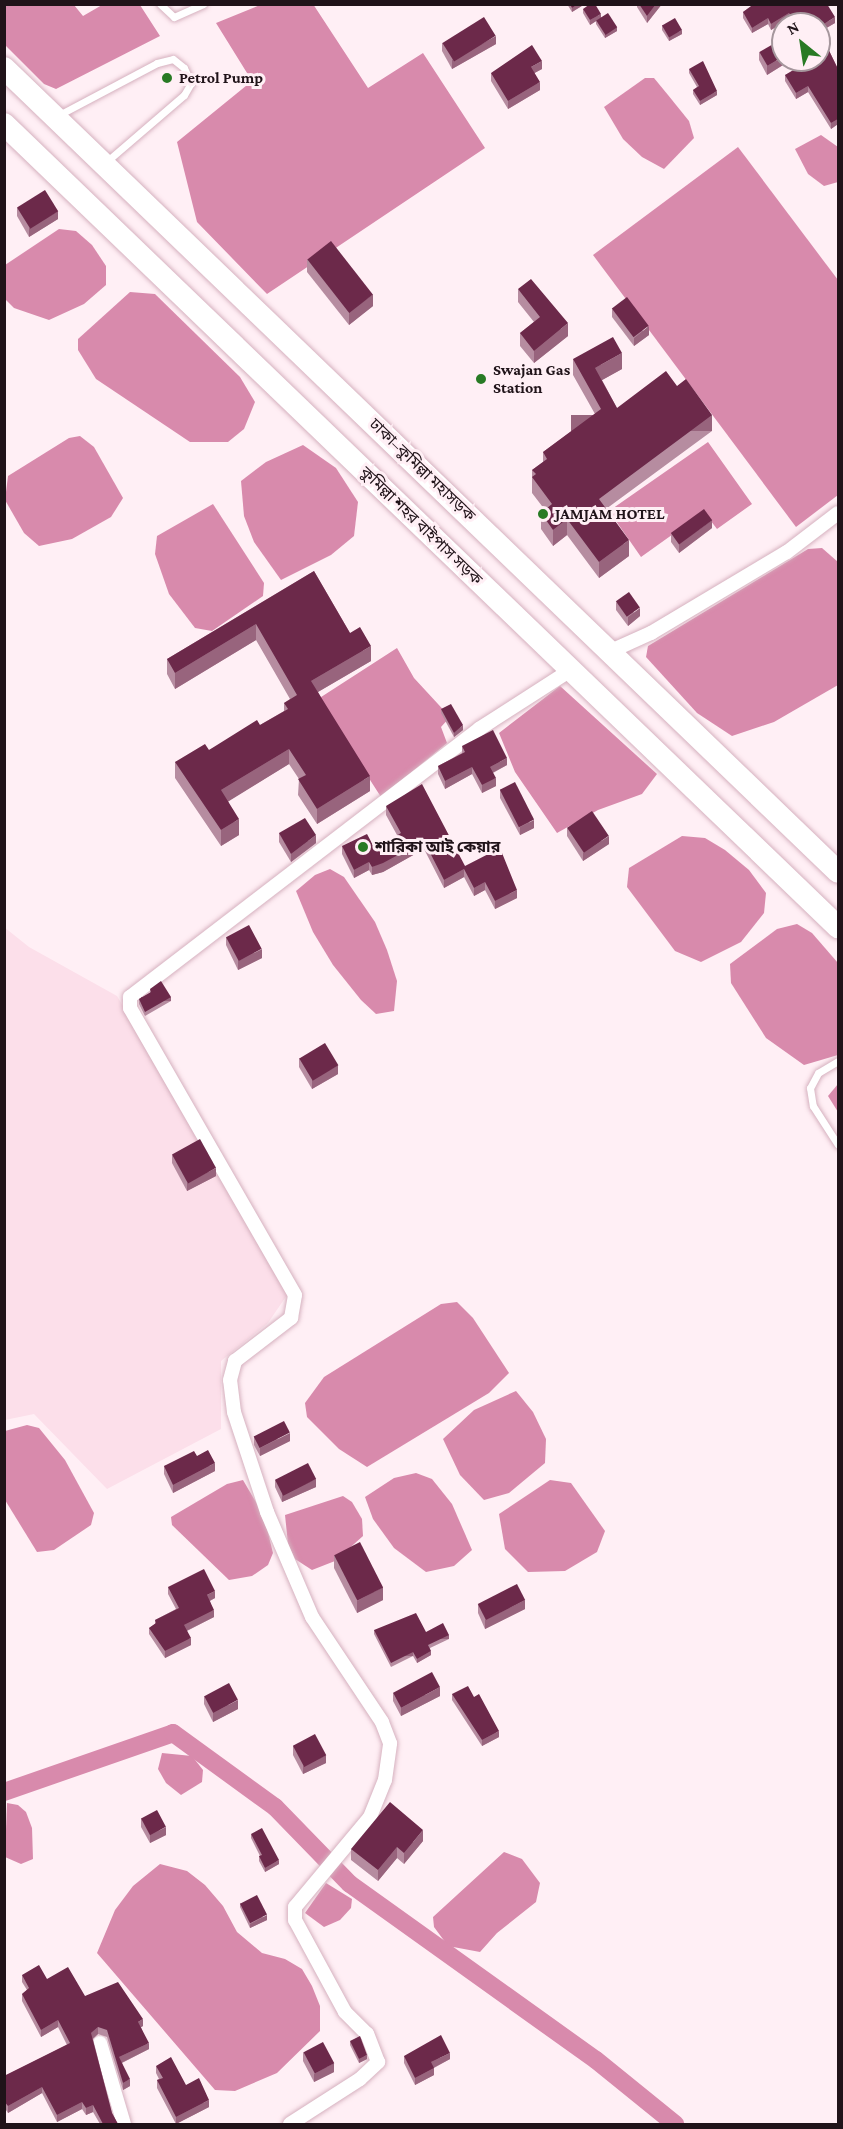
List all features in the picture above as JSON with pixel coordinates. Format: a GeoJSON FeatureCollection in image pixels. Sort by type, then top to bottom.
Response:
{"type":"FeatureCollection","features":[{"type":"Feature","properties":{"kind":"highway","name":"ঢাকা–কুমিল্লা মহাসড়ক"},"geometry":{"type":"LineString","coordinates":[[4,68],[838,872]]}},
{"type":"Feature","properties":{"kind":"highway","name":"কুমিল্লা শহর বাইপাস সড়ক"},"geometry":{"type":"LineString","coordinates":[[4,124],[569,671],[838,927]]}},
{"type":"Feature","properties":{"kind":"street"},"geometry":{"type":"LineString","coordinates":[[611,651],[651,633],[787,552],[838,513]]}},
{"type":"Feature","properties":{"kind":"street"},"geometry":{"type":"LineString","coordinates":[[290,2124],[360,2079],[378,2062],[367,2034],[345,2012],[295,1920],[295,1907],[370,1817],[385,1780],[390,1743],[382,1722],[312,1617],[267,1512],[234,1412],[230,1380],[235,1361],[247,1349],[291,1317],[296,1295],[130,1008],[130,997],[479,729],[569,671]]}},
{"type":"Feature","properties":{"kind":"street"},"geometry":{"type":"LineString","coordinates":[[100,2043],[124,2124]]}},
{"type":"Feature","properties":{"kind":"lane"},"geometry":{"type":"LineString","coordinates":[[160,4],[174,17],[202,4]]}},
{"type":"Feature","properties":{"kind":"lane"},"geometry":{"type":"LineString","coordinates":[[55,117],[157,63],[173,59],[184,68],[192,82],[183,95],[104,164]]}},
{"type":"Feature","properties":{"kind":"lane"},"geometry":{"type":"LineString","coordinates":[[838,1061],[818,1073],[810,1088],[813,1106],[838,1145]]}},
{"type":"Feature","properties":{"kind":"shaded area"},"geometry":{"type":"Polygon","coordinates":[[[5,4],[74,5],[83,16],[102,5],[140,5],[160,36],[56,89],[44,84],[5,45],[5,4]]]}},
{"type":"Feature","properties":{"kind":"shaded area"},"geometry":{"type":"Polygon","coordinates":[[[313,4],[368,88],[423,53],[485,148],[267,294],[197,222],[177,142],[252,81],[216,23],[260,5],[313,4]]]}},
{"type":"Feature","properties":{"kind":"shaded area"},"geometry":{"type":"Polygon","coordinates":[[[645,78],[654,78],[668,95],[689,121],[694,138],[664,169],[642,157],[623,139],[604,107],[645,78]]]}},
{"type":"Feature","properties":{"kind":"shaded area"},"geometry":{"type":"Polygon","coordinates":[[[821,135],[838,147],[838,182],[824,186],[808,174],[795,149],[821,135]]]}},
{"type":"Feature","properties":{"kind":"shaded area"},"geometry":{"type":"Polygon","coordinates":[[[738,147],[838,280],[838,495],[796,527],[593,255],[738,147]]]}},
{"type":"Feature","properties":{"kind":"shaded area"},"geometry":{"type":"Polygon","coordinates":[[[59,229],[76,231],[92,245],[106,266],[106,285],[84,304],[49,320],[14,308],[5,299],[5,265],[59,229]]]}},
{"type":"Feature","properties":{"kind":"shaded area"},"geometry":{"type":"Polygon","coordinates":[[[130,292],[155,294],[240,377],[255,402],[244,429],[228,442],[190,442],[96,379],[78,350],[78,339],[130,292]]]}},
{"type":"Feature","properties":{"kind":"shaded area"},"geometry":{"type":"Polygon","coordinates":[[[80,436],[94,447],[123,498],[111,517],[72,539],[39,546],[24,533],[5,500],[8,476],[69,438],[80,436]]]}},
{"type":"Feature","properties":{"kind":"shaded area"},"geometry":{"type":"Polygon","coordinates":[[[708,442],[752,504],[717,529],[704,512],[641,557],[609,511],[708,442]]]}},
{"type":"Feature","properties":{"kind":"shaded area"},"geometry":{"type":"Polygon","coordinates":[[[303,445],[336,468],[358,502],[354,536],[331,555],[281,580],[254,542],[244,516],[241,481],[266,462],[303,445]]]}},
{"type":"Feature","properties":{"kind":"shaded area"},"geometry":{"type":"Polygon","coordinates":[[[213,504],[264,583],[263,596],[212,631],[195,628],[169,594],[155,554],[157,536],[213,504]]]}},
{"type":"Feature","properties":{"kind":"shaded area"},"geometry":{"type":"Polygon","coordinates":[[[822,548],[838,562],[838,685],[774,722],[732,736],[697,713],[646,657],[648,646],[808,549],[822,548]]]}},
{"type":"Feature","properties":{"kind":"shaded area"},"geometry":{"type":"Polygon","coordinates":[[[397,648],[414,678],[450,717],[441,727],[447,743],[381,797],[318,699],[397,648]]]}},
{"type":"Feature","properties":{"kind":"shaded area"},"geometry":{"type":"Polygon","coordinates":[[[560,686],[657,774],[642,794],[598,810],[557,833],[515,772],[499,733],[560,686]]]}},
{"type":"Feature","properties":{"kind":"shaded area"},"geometry":{"type":"Polygon","coordinates":[[[682,836],[705,838],[725,850],[749,870],[766,893],[764,913],[741,942],[701,962],[675,951],[627,887],[629,868],[682,836]]]}},
{"type":"Feature","properties":{"kind":"shaded area"},"geometry":{"type":"Polygon","coordinates":[[[330,869],[344,877],[375,922],[397,981],[394,1011],[376,1014],[361,1000],[333,965],[313,932],[296,891],[315,875],[330,869]]]}},
{"type":"Feature","properties":{"kind":"shaded area"},"geometry":{"type":"Polygon","coordinates":[[[797,924],[812,933],[838,963],[838,1055],[804,1065],[766,1038],[731,983],[730,964],[777,929],[797,924]]]}},
{"type":"Feature","properties":{"kind":"shaded area"},"geometry":{"type":"Polygon","coordinates":[[[4,927],[29,947],[117,996],[275,1266],[287,1295],[268,1323],[221,1361],[221,1429],[107,1489],[34,1414],[5,1420],[4,927]]]}},
{"type":"Feature","properties":{"kind":"shaded area"},"geometry":{"type":"Polygon","coordinates":[[[838,1084],[838,1112],[828,1096],[838,1084]]]}},
{"type":"Feature","properties":{"kind":"shaded area"},"geometry":{"type":"Polygon","coordinates":[[[457,1302],[473,1318],[509,1373],[489,1393],[367,1467],[339,1449],[307,1417],[305,1403],[324,1377],[441,1304],[457,1302]]]}},
{"type":"Feature","properties":{"kind":"shaded area"},"geometry":{"type":"Polygon","coordinates":[[[516,1391],[533,1412],[546,1439],[545,1463],[509,1493],[484,1500],[460,1475],[443,1439],[474,1410],[516,1391]]]}},
{"type":"Feature","properties":{"kind":"shaded area"},"geometry":{"type":"Polygon","coordinates":[[[27,1425],[39,1428],[65,1460],[94,1513],[91,1525],[54,1550],[37,1552],[5,1500],[5,1431],[27,1425]]]}},
{"type":"Feature","properties":{"kind":"shaded area"},"geometry":{"type":"Polygon","coordinates":[[[416,1473],[432,1479],[452,1504],[472,1550],[454,1566],[426,1572],[394,1548],[373,1519],[365,1497],[394,1478],[416,1473]]]}},
{"type":"Feature","properties":{"kind":"shaded area"},"geometry":{"type":"Polygon","coordinates":[[[243,1480],[264,1516],[273,1553],[268,1565],[252,1576],[229,1580],[172,1525],[171,1517],[227,1484],[243,1480]]]}},
{"type":"Feature","properties":{"kind":"shaded area"},"geometry":{"type":"Polygon","coordinates":[[[550,1480],[571,1483],[605,1531],[597,1552],[565,1571],[528,1572],[505,1549],[499,1514],[550,1480]]]}},
{"type":"Feature","properties":{"kind":"shaded area"},"geometry":{"type":"Polygon","coordinates":[[[343,1496],[352,1502],[362,1519],[363,1536],[335,1561],[312,1570],[295,1559],[288,1544],[285,1515],[343,1496]]]}},
{"type":"Feature","properties":{"kind":"shaded area"},"geometry":{"type":"Polygon","coordinates":[[[162,1753],[192,1756],[203,1770],[202,1782],[181,1795],[166,1783],[158,1769],[162,1753]]]}},
{"type":"Feature","properties":{"kind":"shaded area"},"geometry":{"type":"Polygon","coordinates":[[[7,1803],[18,1805],[26,1812],[32,1828],[33,1859],[21,1864],[5,1857],[7,1803]]]}},
{"type":"Feature","properties":{"kind":"shaded area"},"geometry":{"type":"Polygon","coordinates":[[[504,1852],[522,1859],[540,1883],[536,1902],[497,1933],[480,1952],[448,1946],[434,1927],[433,1917],[504,1852]]]}},
{"type":"Feature","properties":{"kind":"shaded area"},"geometry":{"type":"Polygon","coordinates":[[[160,1864],[187,1871],[205,1885],[223,1906],[237,1932],[262,1953],[285,1959],[302,1969],[312,1986],[320,2006],[320,2031],[277,2073],[235,2091],[215,2090],[97,1953],[115,1910],[133,1886],[160,1864]]]}},
{"type":"Feature","properties":{"kind":"shaded area"},"geometry":{"type":"Polygon","coordinates":[[[326,1883],[352,1899],[351,1908],[340,1920],[324,1927],[305,1913],[326,1883]]]}},
{"type":"Feature","properties":{"kind":"building"},"geometry":{"type":"Polygon","coordinates":[[[590,4],[595,4],[601,14],[590,20],[583,9],[590,4]]]}},
{"type":"Feature","properties":{"kind":"building"},"geometry":{"type":"Polygon","coordinates":[[[639,4],[656,4],[647,16],[639,4]]]}},
{"type":"Feature","properties":{"kind":"building"},"geometry":{"type":"Polygon","coordinates":[[[754,4],[827,4],[835,17],[831,20],[831,12],[771,12],[771,24],[768,18],[752,28],[743,12],[754,4]]]}},
{"type":"Feature","properties":{"kind":"building"},"geometry":{"type":"Polygon","coordinates":[[[608,13],[617,27],[606,35],[596,21],[608,13]]]}},
{"type":"Feature","properties":{"kind":"building"},"geometry":{"type":"Polygon","coordinates":[[[484,17],[496,36],[454,62],[442,43],[484,17]]]}},
{"type":"Feature","properties":{"kind":"building"},"geometry":{"type":"Polygon","coordinates":[[[675,18],[682,30],[669,38],[662,26],[675,18]]]}},
{"type":"Feature","properties":{"kind":"building"},"geometry":{"type":"Polygon","coordinates":[[[532,45],[542,61],[531,67],[540,82],[508,101],[491,73],[532,45]]]}},
{"type":"Feature","properties":{"kind":"building"},"geometry":{"type":"Polygon","coordinates":[[[771,45],[771,64],[767,66],[759,52],[771,45]]]}},
{"type":"Feature","properties":{"kind":"building"},"geometry":{"type":"Polygon","coordinates":[[[831,55],[838,69],[838,119],[831,123],[808,86],[796,93],[785,75],[790,72],[831,72],[831,55]]]}},
{"type":"Feature","properties":{"kind":"building"},"geometry":{"type":"Polygon","coordinates":[[[703,61],[717,91],[700,101],[693,90],[699,86],[689,69],[703,61]]]}},
{"type":"Feature","properties":{"kind":"building"},"geometry":{"type":"Polygon","coordinates":[[[45,190],[58,211],[30,229],[17,207],[45,190]]]}},
{"type":"Feature","properties":{"kind":"building"},"geometry":{"type":"Polygon","coordinates":[[[331,241],[373,295],[349,313],[307,259],[331,241]]]}},
{"type":"Feature","properties":{"kind":"building"},"geometry":{"type":"Polygon","coordinates":[[[531,279],[568,323],[534,351],[520,333],[540,317],[518,289],[531,279]]]}},
{"type":"Feature","properties":{"kind":"building"},"geometry":{"type":"Polygon","coordinates":[[[627,297],[649,326],[633,337],[612,308],[627,297]]]}},
{"type":"Feature","properties":{"kind":"building"},"geometry":{"type":"Polygon","coordinates":[[[613,337],[622,353],[595,368],[617,408],[666,371],[677,386],[686,379],[712,415],[599,499],[629,540],[599,562],[567,519],[553,530],[541,513],[552,504],[532,477],[536,474],[532,470],[547,459],[543,452],[601,409],[573,359],[613,337]]]}},
{"type":"Feature","properties":{"kind":"building"},"geometry":{"type":"Polygon","coordinates":[[[704,509],[712,520],[679,544],[671,533],[704,509]]]}},
{"type":"Feature","properties":{"kind":"building"},"geometry":{"type":"Polygon","coordinates":[[[314,571],[350,633],[360,627],[371,646],[311,681],[370,776],[317,809],[298,779],[306,775],[289,749],[221,790],[239,819],[221,830],[175,762],[205,744],[209,750],[257,720],[260,725],[288,709],[284,703],[297,695],[256,624],[175,673],[167,659],[314,571]]]}},
{"type":"Feature","properties":{"kind":"building"},"geometry":{"type":"Polygon","coordinates":[[[629,592],[640,608],[627,617],[616,601],[629,592]]]}},
{"type":"Feature","properties":{"kind":"building"},"geometry":{"type":"Polygon","coordinates":[[[451,704],[463,725],[454,733],[441,709],[451,704]]]}},
{"type":"Feature","properties":{"kind":"building"},"geometry":{"type":"Polygon","coordinates":[[[493,730],[507,758],[490,767],[496,778],[482,785],[472,767],[445,781],[438,766],[465,752],[462,746],[493,730]]]}},
{"type":"Feature","properties":{"kind":"building"},"geometry":{"type":"Polygon","coordinates":[[[515,782],[534,819],[519,827],[500,790],[515,782]]]}},
{"type":"Feature","properties":{"kind":"building"},"geometry":{"type":"Polygon","coordinates":[[[422,784],[465,866],[500,848],[517,890],[495,901],[485,882],[474,888],[464,869],[444,880],[424,841],[383,863],[372,867],[369,862],[354,870],[342,846],[367,834],[375,849],[401,833],[386,806],[422,784]]]}},
{"type":"Feature","properties":{"kind":"building"},"geometry":{"type":"Polygon","coordinates":[[[592,811],[609,836],[584,853],[567,828],[592,811]]]}},
{"type":"Feature","properties":{"kind":"building"},"geometry":{"type":"Polygon","coordinates":[[[305,818],[316,835],[291,854],[279,833],[305,818]]]}},
{"type":"Feature","properties":{"kind":"building"},"geometry":{"type":"Polygon","coordinates":[[[249,925],[262,949],[239,961],[226,937],[249,925]]]}},
{"type":"Feature","properties":{"kind":"building"},"geometry":{"type":"Polygon","coordinates":[[[161,981],[171,997],[145,1012],[139,999],[151,992],[150,989],[161,981]]]}},
{"type":"Feature","properties":{"kind":"building"},"geometry":{"type":"Polygon","coordinates":[[[325,1043],[338,1065],[313,1081],[299,1058],[325,1043]]]}},
{"type":"Feature","properties":{"kind":"building"},"geometry":{"type":"Polygon","coordinates":[[[200,1139],[216,1168],[188,1183],[172,1155],[200,1139]]]}},
{"type":"Feature","properties":{"kind":"building"},"geometry":{"type":"Polygon","coordinates":[[[284,1421],[290,1433],[260,1448],[254,1436],[284,1421]]]}},
{"type":"Feature","properties":{"kind":"building"},"geometry":{"type":"Polygon","coordinates":[[[208,1450],[215,1463],[173,1485],[164,1466],[194,1451],[197,1456],[208,1450]]]}},
{"type":"Feature","properties":{"kind":"building"},"geometry":{"type":"Polygon","coordinates":[[[308,1463],[316,1479],[283,1496],[275,1480],[308,1463]]]}},
{"type":"Feature","properties":{"kind":"building"},"geometry":{"type":"Polygon","coordinates":[[[360,1542],[383,1587],[357,1601],[334,1555],[360,1542]]]}},
{"type":"Feature","properties":{"kind":"building"},"geometry":{"type":"Polygon","coordinates":[[[204,1569],[215,1591],[207,1595],[214,1610],[184,1625],[191,1638],[165,1651],[149,1628],[156,1623],[155,1620],[179,1608],[168,1587],[204,1569]]]}},
{"type":"Feature","properties":{"kind":"building"},"geometry":{"type":"Polygon","coordinates":[[[517,1584],[525,1600],[486,1620],[478,1604],[517,1584]]]}},
{"type":"Feature","properties":{"kind":"building"},"geometry":{"type":"Polygon","coordinates":[[[416,1613],[426,1632],[443,1623],[449,1635],[428,1645],[431,1651],[417,1659],[413,1652],[391,1663],[374,1630],[416,1613]]]}},
{"type":"Feature","properties":{"kind":"building"},"geometry":{"type":"Polygon","coordinates":[[[432,1672],[440,1687],[401,1708],[393,1693],[432,1672]]]}},
{"type":"Feature","properties":{"kind":"building"},"geometry":{"type":"Polygon","coordinates":[[[229,1683],[238,1700],[213,1713],[204,1696],[229,1683]]]}},
{"type":"Feature","properties":{"kind":"building"},"geometry":{"type":"Polygon","coordinates":[[[468,1686],[474,1697],[479,1694],[499,1731],[482,1740],[452,1694],[468,1686]]]}},
{"type":"Feature","properties":{"kind":"building"},"geometry":{"type":"Polygon","coordinates":[[[315,1734],[326,1755],[304,1767],[293,1746],[315,1734]]]}},
{"type":"Feature","properties":{"kind":"building"},"geometry":{"type":"Polygon","coordinates":[[[390,1802],[423,1830],[404,1853],[397,1847],[378,1870],[351,1849],[390,1802]]]}},
{"type":"Feature","properties":{"kind":"building"},"geometry":{"type":"Polygon","coordinates":[[[157,1810],[166,1827],[150,1835],[141,1818],[157,1810]]]}},
{"type":"Feature","properties":{"kind":"building"},"geometry":{"type":"Polygon","coordinates":[[[262,1828],[279,1860],[265,1868],[259,1856],[262,1855],[251,1834],[262,1828]]]}},
{"type":"Feature","properties":{"kind":"building"},"geometry":{"type":"Polygon","coordinates":[[[257,1895],[267,1915],[250,1923],[240,1904],[257,1895]]]}},
{"type":"Feature","properties":{"kind":"building"},"geometry":{"type":"Polygon","coordinates":[[[39,1965],[47,1979],[68,1967],[85,1996],[118,1982],[143,2019],[138,2022],[149,2043],[119,2057],[130,2079],[123,2083],[107,2030],[98,2027],[91,2033],[112,2113],[118,2124],[103,2124],[93,2105],[86,2108],[82,2102],[57,2115],[42,2087],[8,2106],[4,2101],[4,2076],[70,2043],[58,2020],[41,2030],[22,1994],[29,1988],[22,1975],[39,1965]]]}},
{"type":"Feature","properties":{"kind":"building"},"geometry":{"type":"Polygon","coordinates":[[[441,2035],[450,2053],[431,2062],[434,2068],[415,2078],[404,2056],[441,2035]]]}},
{"type":"Feature","properties":{"kind":"building"},"geometry":{"type":"Polygon","coordinates":[[[360,2036],[367,2055],[359,2059],[350,2041],[360,2036]]]}},
{"type":"Feature","properties":{"kind":"building"},"geometry":{"type":"Polygon","coordinates":[[[323,2042],[334,2063],[315,2074],[304,2052],[323,2042]]]}},
{"type":"Feature","properties":{"kind":"building"},"geometry":{"type":"Polygon","coordinates":[[[171,2057],[186,2085],[199,2078],[209,2100],[176,2117],[157,2080],[163,2078],[156,2066],[171,2057]]]}},
{"type":"Feature","properties":{"kind":"waterway"},"geometry":{"type":"LineString","coordinates":[[4,1792],[173,1733],[275,1807],[350,1884],[596,2060],[675,2124]]}},
{"type":"Feature","properties":{"kind":"place","name":"Petrol Pump"},"geometry":{"type":"Point","coordinates":[167,78]}},
{"type":"Feature","properties":{"kind":"place","name":"Swajan Gas Station"},"geometry":{"type":"Point","coordinates":[481,379]}},
{"type":"Feature","properties":{"kind":"place","name":"JAMJAM HOTEL"},"geometry":{"type":"Point","coordinates":[543,514]}},
{"type":"Feature","properties":{"kind":"place","name":"শারিকা আই কেয়ার"},"geometry":{"type":"Point","coordinates":[363,847]}}]}
